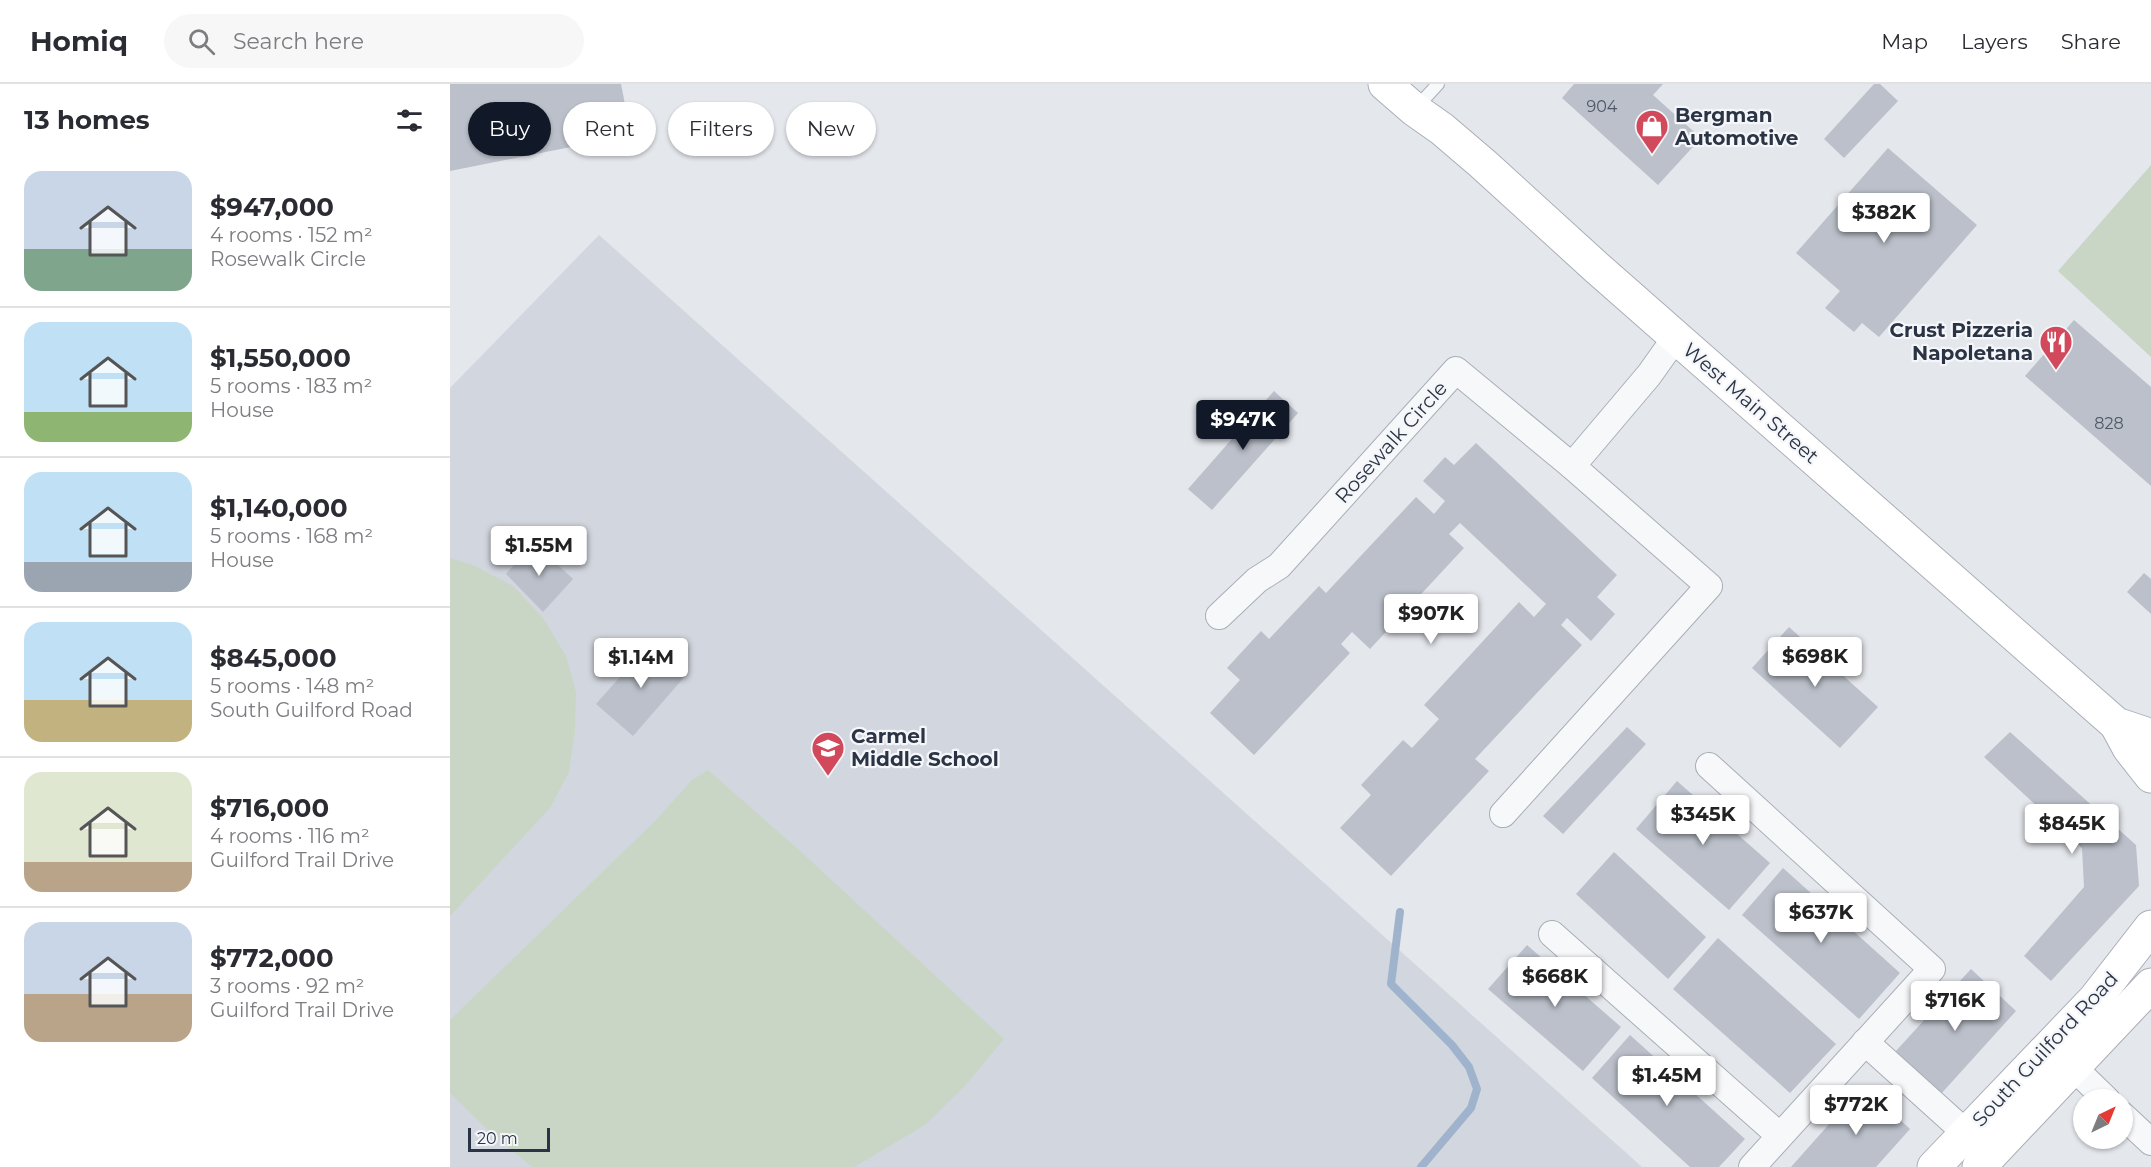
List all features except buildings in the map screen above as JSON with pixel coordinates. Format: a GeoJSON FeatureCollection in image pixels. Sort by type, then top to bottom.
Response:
{"type":"FeatureCollection","features":[{"type":"Feature","properties":{"kind":"main road","name":"West Main Street"},"geometry":{"type":"LineString","coordinates":[[1384,84],[1442,129],[2116,724],[2129,748],[2151,776]]}},
{"type":"Feature","properties":{"kind":"main road","name":"West Main Street"},"geometry":{"type":"LineString","coordinates":[[2116,724],[2151,739]]}},
{"type":"Feature","properties":{"kind":"main road","name":"South Guilford Road"},"geometry":{"type":"LineString","coordinates":[[1934,1167],[1978,1148],[2061,1056],[2108,984],[2151,927]]}},
{"type":"Feature","properties":{"kind":"main road","name":"South Guilford Road"},"geometry":{"type":"LineString","coordinates":[[2061,1056],[2151,985]]}},
{"type":"Feature","properties":{"kind":"street"},"geometry":{"type":"LineString","coordinates":[[1572,466],[1649,375],[1676,337]]}},
{"type":"Feature","properties":{"kind":"street","name":"Rosewalk Circle"},"geometry":{"type":"LineString","coordinates":[[1219,616],[1257,580],[1279,566],[1456,370],[1572,466],[1708,586],[1503,814]]}},
{"type":"Feature","properties":{"kind":"street"},"geometry":{"type":"LineString","coordinates":[[1709,766],[1932,969],[1752,1167]]}},
{"type":"Feature","properties":{"kind":"street"},"geometry":{"type":"LineString","coordinates":[[1552,934],[1779,1135]]}},
{"type":"Feature","properties":{"kind":"street"},"geometry":{"type":"LineString","coordinates":[[1865,1042],[1978,1148]]}},
{"type":"Feature","properties":{"kind":"street"},"geometry":{"type":"LineString","coordinates":[[2061,1056],[2096,1089]]}},
{"type":"Feature","properties":{"kind":"street"},"geometry":{"type":"LineString","coordinates":[[2133,1125],[2151,1142]]}},
{"type":"Feature","properties":{"kind":"lane"},"geometry":{"type":"LineString","coordinates":[[1415,110],[1438,84]]}},
{"type":"Feature","properties":{"kind":"shaded area","name":"Carmel Middle School"},"geometry":{"type":"Polygon","coordinates":[[[599,235],[1642,1167],[450,1167],[450,388],[599,235]]]}},
{"type":"Feature","properties":{"kind":"green space"},"geometry":{"type":"Polygon","coordinates":[[[2151,165],[2151,357],[2058,271],[2151,165]]]}},
{"type":"Feature","properties":{"kind":"green space"},"geometry":{"type":"Polygon","coordinates":[[[450,558],[475,566],[513,586],[543,618],[566,656],[576,692],[575,730],[569,772],[550,808],[450,916],[450,558]]]}},
{"type":"Feature","properties":{"kind":"green space"},"geometry":{"type":"Polygon","coordinates":[[[708,770],[799,850],[1004,1039],[964,1087],[925,1125],[854,1167],[532,1167],[489,1131],[450,1093],[450,1020],[656,820],[692,780],[708,770]]]}},
{"type":"Feature","properties":{"kind":"waterway"},"geometry":{"type":"LineString","coordinates":[[1400,912],[1391,984],[1452,1045],[1469,1067],[1477,1089],[1471,1108],[1421,1167]]}},
{"type":"Feature","properties":{"kind":"place","name":"Bergman Automotive"},"geometry":{"type":"Point","coordinates":[1652,155]}},
{"type":"Feature","properties":{"kind":"place","name":"Crust Pizzeria Napoletana"},"geometry":{"type":"Point","coordinates":[2056,371]}},
{"type":"Feature","properties":{"kind":"place","name":"Carmel Middle School"},"geometry":{"type":"Point","coordinates":[828,777]}}]}
